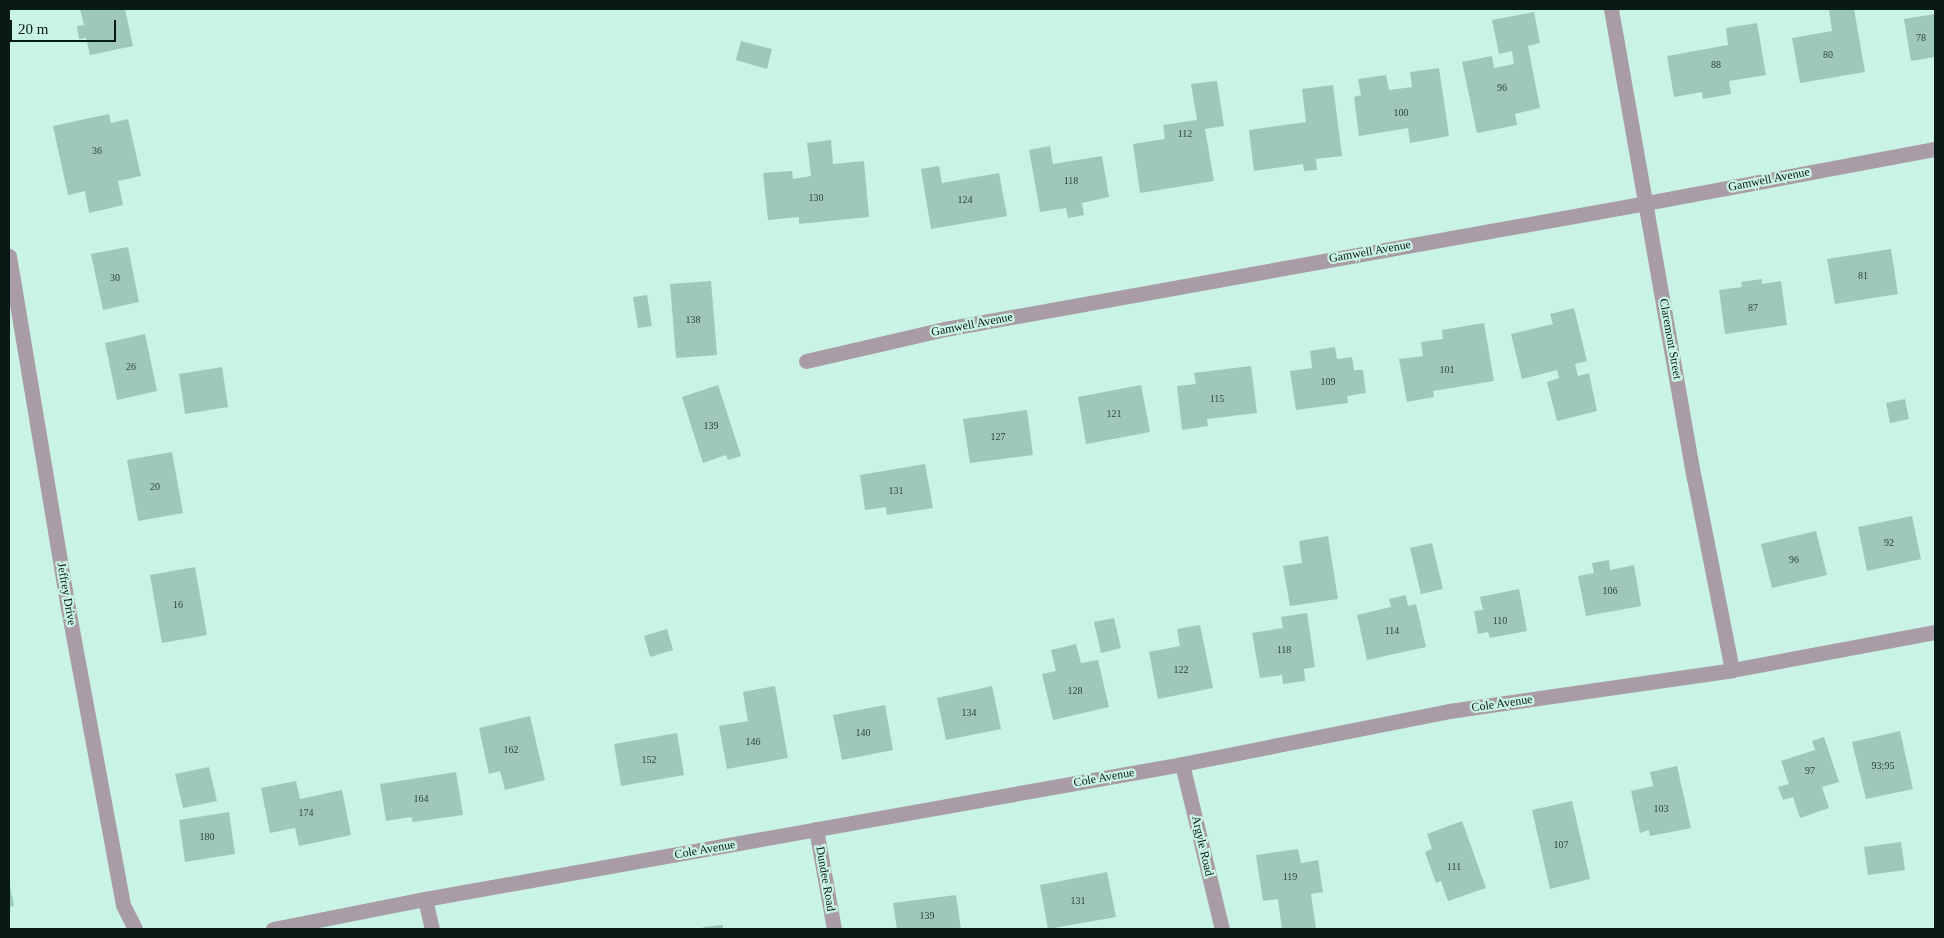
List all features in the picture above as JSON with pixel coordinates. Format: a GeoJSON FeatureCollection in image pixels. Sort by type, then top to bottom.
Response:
{"type":"FeatureCollection","features":[{"type":"Feature","properties":{"kind":"street","name":"Claremont Street"},"geometry":{"type":"LineString","coordinates":[[1611,9],[1694,478],[1732,670]]}},
{"type":"Feature","properties":{"kind":"street","name":"Gamwell Avenue"},"geometry":{"type":"LineString","coordinates":[[806,361],[945,329],[1935,149]]}},
{"type":"Feature","properties":{"kind":"street","name":"Jeffrey Drive"},"geometry":{"type":"LineString","coordinates":[[9,256],[68,608],[123,905],[135,929]]}},
{"type":"Feature","properties":{"kind":"street","name":"Cole Avenue"},"geometry":{"type":"LineString","coordinates":[[273,929],[425,899],[1182,764],[1449,711],[1732,670],[1935,632]]}},
{"type":"Feature","properties":{"kind":"street","name":"Argyle Road"},"geometry":{"type":"LineString","coordinates":[[1182,764],[1222,929]]}},
{"type":"Feature","properties":{"kind":"street","name":"Dundee Road"},"geometry":{"type":"LineString","coordinates":[[816,829],[834,929]]}},
{"type":"Feature","properties":{"kind":"street"},"geometry":{"type":"LineString","coordinates":[[425,899],[432,929]]}},
{"type":"Feature","properties":{"kind":"building"},"geometry":{"type":"Polygon","coordinates":[[[80,9],[125,9],[133,46],[90,55],[86,38],[79,39],[77,26],[84,25],[80,9]]]}},
{"type":"Feature","properties":{"kind":"building"},"geometry":{"type":"Polygon","coordinates":[[[1854,9],[1865,72],[1800,83],[1792,38],[1832,31],[1829,10],[1854,9]]]}},
{"type":"Feature","properties":{"kind":"building"},"geometry":{"type":"Polygon","coordinates":[[[1534,12],[1540,43],[1528,46],[1540,108],[1515,114],[1517,125],[1477,133],[1462,62],[1492,56],[1494,68],[1514,64],[1512,51],[1499,54],[1492,20],[1534,12]]]}},
{"type":"Feature","properties":{"kind":"building"},"geometry":{"type":"Polygon","coordinates":[[[1935,14],[1935,57],[1911,61],[1904,19],[1935,14]]]}},
{"type":"Feature","properties":{"kind":"building"},"geometry":{"type":"Polygon","coordinates":[[[1757,23],[1766,75],[1729,81],[1731,94],[1703,99],[1702,92],[1674,97],[1667,56],[1728,45],[1726,28],[1757,23]]]}},
{"type":"Feature","properties":{"kind":"building"},"geometry":{"type":"Polygon","coordinates":[[[741,41],[772,49],[767,69],[736,60],[741,41]]]}},
{"type":"Feature","properties":{"kind":"building"},"geometry":{"type":"Polygon","coordinates":[[[1439,68],[1449,136],[1410,143],[1408,128],[1359,136],[1354,97],[1361,95],[1358,79],[1386,75],[1389,90],[1412,87],[1410,72],[1439,68]]]}},
{"type":"Feature","properties":{"kind":"building"},"geometry":{"type":"Polygon","coordinates":[[[1217,81],[1224,126],[1205,129],[1214,181],[1140,193],[1133,144],[1165,139],[1163,125],[1197,120],[1191,84],[1217,81]]]}},
{"type":"Feature","properties":{"kind":"building"},"geometry":{"type":"Polygon","coordinates":[[[1333,85],[1342,156],[1316,159],[1317,170],[1304,171],[1303,164],[1254,171],[1249,130],[1306,122],[1302,89],[1333,85]]]}},
{"type":"Feature","properties":{"kind":"building"},"geometry":{"type":"Polygon","coordinates":[[[109,114],[111,123],[128,119],[141,176],[118,181],[123,205],[89,213],[85,191],[68,195],[53,126],[109,114]]]}},
{"type":"Feature","properties":{"kind":"building"},"geometry":{"type":"Polygon","coordinates":[[[831,140],[833,164],[864,161],[869,217],[799,224],[799,217],[768,220],[763,173],[792,171],[793,179],[811,176],[807,143],[831,140]]]}},
{"type":"Feature","properties":{"kind":"building"},"geometry":{"type":"Polygon","coordinates":[[[1050,146],[1053,164],[1102,156],[1109,197],[1082,203],[1084,215],[1068,218],[1066,208],[1040,212],[1029,150],[1050,146]]]}},
{"type":"Feature","properties":{"kind":"building"},"geometry":{"type":"Polygon","coordinates":[[[939,166],[942,183],[999,173],[1007,216],[931,229],[921,169],[939,166]]]}},
{"type":"Feature","properties":{"kind":"building"},"geometry":{"type":"Polygon","coordinates":[[[128,247],[139,302],[103,310],[91,254],[128,247]]]}},
{"type":"Feature","properties":{"kind":"building"},"geometry":{"type":"Polygon","coordinates":[[[1891,249],[1898,294],[1835,304],[1827,259],[1891,249]]]}},
{"type":"Feature","properties":{"kind":"building"},"geometry":{"type":"Polygon","coordinates":[[[1762,279],[1762,284],[1781,281],[1787,325],[1725,334],[1719,290],[1742,287],[1741,282],[1762,279]]]}},
{"type":"Feature","properties":{"kind":"building"},"geometry":{"type":"Polygon","coordinates":[[[711,281],[717,355],[676,358],[670,284],[711,281]]]}},
{"type":"Feature","properties":{"kind":"building"},"geometry":{"type":"Polygon","coordinates":[[[647,295],[652,326],[638,328],[633,297],[647,295]]]}},
{"type":"Feature","properties":{"kind":"building"},"geometry":{"type":"Polygon","coordinates":[[[1574,308],[1587,361],[1575,364],[1578,376],[1589,373],[1597,411],[1557,421],[1547,382],[1559,378],[1557,370],[1522,379],[1511,334],[1553,324],[1550,314],[1574,308]]]}},
{"type":"Feature","properties":{"kind":"building"},"geometry":{"type":"Polygon","coordinates":[[[1484,323],[1494,381],[1433,391],[1434,397],[1407,402],[1399,359],[1423,356],[1421,342],[1443,339],[1442,330],[1484,323]]]}},
{"type":"Feature","properties":{"kind":"building"},"geometry":{"type":"Polygon","coordinates":[[[145,334],[157,391],[117,400],[105,343],[145,334]]]}},
{"type":"Feature","properties":{"kind":"building"},"geometry":{"type":"Polygon","coordinates":[[[1335,347],[1337,359],[1352,357],[1354,370],[1363,370],[1366,393],[1347,396],[1348,403],[1296,410],[1290,371],[1312,368],[1310,351],[1335,347]]]}},
{"type":"Feature","properties":{"kind":"building"},"geometry":{"type":"Polygon","coordinates":[[[1251,366],[1257,413],[1207,419],[1208,426],[1182,430],[1177,386],[1196,384],[1194,373],[1251,366]]]}},
{"type":"Feature","properties":{"kind":"building"},"geometry":{"type":"Polygon","coordinates":[[[222,367],[228,407],[185,414],[179,374],[222,367]]]}},
{"type":"Feature","properties":{"kind":"building"},"geometry":{"type":"Polygon","coordinates":[[[718,385],[741,456],[728,460],[726,455],[703,463],[682,397],[718,385]]]}},
{"type":"Feature","properties":{"kind":"building"},"geometry":{"type":"Polygon","coordinates":[[[1141,385],[1150,432],[1086,444],[1078,397],[1141,385]]]}},
{"type":"Feature","properties":{"kind":"building"},"geometry":{"type":"Polygon","coordinates":[[[1905,399],[1909,419],[1890,423],[1886,403],[1905,399]]]}},
{"type":"Feature","properties":{"kind":"building"},"geometry":{"type":"Polygon","coordinates":[[[1027,410],[1033,455],[970,463],[963,419],[1027,410]]]}},
{"type":"Feature","properties":{"kind":"building"},"geometry":{"type":"Polygon","coordinates":[[[172,452],[183,513],[138,521],[127,460],[172,452]]]}},
{"type":"Feature","properties":{"kind":"building"},"geometry":{"type":"Polygon","coordinates":[[[925,464],[933,508],[887,515],[886,507],[865,510],[860,475],[925,464]]]}},
{"type":"Feature","properties":{"kind":"building"},"geometry":{"type":"Polygon","coordinates":[[[1912,516],[1921,559],[1867,571],[1858,527],[1912,516]]]}},
{"type":"Feature","properties":{"kind":"building"},"geometry":{"type":"Polygon","coordinates":[[[1816,531],[1827,575],[1772,588],[1761,544],[1816,531]]]}},
{"type":"Feature","properties":{"kind":"building"},"geometry":{"type":"Polygon","coordinates":[[[1328,536],[1338,599],[1290,606],[1283,566],[1302,563],[1299,541],[1328,536]]]}},
{"type":"Feature","properties":{"kind":"building"},"geometry":{"type":"Polygon","coordinates":[[[1432,543],[1443,589],[1421,594],[1410,548],[1432,543]]]}},
{"type":"Feature","properties":{"kind":"building"},"geometry":{"type":"Polygon","coordinates":[[[1609,560],[1610,570],[1634,565],[1641,606],[1586,616],[1578,576],[1594,573],[1592,563],[1609,560]]]}},
{"type":"Feature","properties":{"kind":"building"},"geometry":{"type":"Polygon","coordinates":[[[195,567],[207,635],[162,643],[150,575],[195,567]]]}},
{"type":"Feature","properties":{"kind":"building"},"geometry":{"type":"Polygon","coordinates":[[[1519,589],[1527,631],[1490,638],[1488,632],[1478,634],[1474,611],[1483,610],[1480,597],[1519,589]]]}},
{"type":"Feature","properties":{"kind":"building"},"geometry":{"type":"Polygon","coordinates":[[[1406,595],[1408,606],[1416,604],[1426,647],[1367,660],[1357,615],[1391,607],[1389,599],[1406,595]]]}},
{"type":"Feature","properties":{"kind":"building"},"geometry":{"type":"Polygon","coordinates":[[[1307,613],[1315,667],[1304,669],[1305,681],[1283,684],[1282,675],[1260,678],[1252,633],[1283,628],[1281,617],[1307,613]]]}},
{"type":"Feature","properties":{"kind":"building"},"geometry":{"type":"Polygon","coordinates":[[[1114,618],[1121,648],[1101,653],[1094,622],[1114,618]]]}},
{"type":"Feature","properties":{"kind":"building"},"geometry":{"type":"Polygon","coordinates":[[[1200,625],[1213,688],[1158,699],[1149,652],[1180,646],[1177,629],[1200,625]]]}},
{"type":"Feature","properties":{"kind":"building"},"geometry":{"type":"Polygon","coordinates":[[[667,629],[673,650],[650,657],[644,636],[667,629]]]}},
{"type":"Feature","properties":{"kind":"building"},"geometry":{"type":"Polygon","coordinates":[[[1076,644],[1081,663],[1098,660],[1109,707],[1053,720],[1042,674],[1056,671],[1051,650],[1076,644]]]}},
{"type":"Feature","properties":{"kind":"building"},"geometry":{"type":"Polygon","coordinates":[[[775,686],[788,758],[727,769],[719,726],[748,721],[743,692],[775,686]]]}},
{"type":"Feature","properties":{"kind":"building"},"geometry":{"type":"Polygon","coordinates":[[[992,686],[1001,729],[946,740],[937,698],[992,686]]]}},
{"type":"Feature","properties":{"kind":"building"},"geometry":{"type":"Polygon","coordinates":[[[885,705],[893,750],[842,760],[833,715],[885,705]]]}},
{"type":"Feature","properties":{"kind":"building"},"geometry":{"type":"Polygon","coordinates":[[[530,716],[545,780],[505,790],[500,771],[489,774],[479,728],[530,716]]]}},
{"type":"Feature","properties":{"kind":"building"},"geometry":{"type":"Polygon","coordinates":[[[1900,731],[1913,789],[1866,799],[1852,742],[1900,731]]]}},
{"type":"Feature","properties":{"kind":"building"},"geometry":{"type":"Polygon","coordinates":[[[677,733],[684,775],[621,786],[614,744],[677,733]]]}},
{"type":"Feature","properties":{"kind":"building"},"geometry":{"type":"Polygon","coordinates":[[[1824,737],[1839,782],[1822,787],[1829,808],[1800,818],[1793,797],[1783,800],[1778,787],[1789,784],[1781,761],[1815,750],[1812,741],[1824,737]]]}},
{"type":"Feature","properties":{"kind":"building"},"geometry":{"type":"Polygon","coordinates":[[[1677,766],[1691,828],[1650,836],[1649,830],[1640,833],[1631,791],[1653,786],[1650,772],[1677,766]]]}},
{"type":"Feature","properties":{"kind":"building"},"geometry":{"type":"Polygon","coordinates":[[[209,767],[217,801],[183,808],[175,774],[209,767]]]}},
{"type":"Feature","properties":{"kind":"building"},"geometry":{"type":"Polygon","coordinates":[[[456,772],[463,815],[413,822],[411,817],[386,821],[380,784],[456,772]]]}},
{"type":"Feature","properties":{"kind":"building"},"geometry":{"type":"Polygon","coordinates":[[[296,781],[300,799],[342,790],[351,835],[299,846],[295,828],[270,833],[261,788],[296,781]]]}},
{"type":"Feature","properties":{"kind":"building"},"geometry":{"type":"Polygon","coordinates":[[[1572,801],[1590,879],[1550,889],[1532,810],[1572,801]]]}},
{"type":"Feature","properties":{"kind":"building"},"geometry":{"type":"Polygon","coordinates":[[[229,812],[235,854],[185,862],[179,820],[229,812]]]}},
{"type":"Feature","properties":{"kind":"building"},"geometry":{"type":"Polygon","coordinates":[[[1462,821],[1486,888],[1448,901],[1441,881],[1436,883],[1425,852],[1432,849],[1427,834],[1462,821]]]}},
{"type":"Feature","properties":{"kind":"building"},"geometry":{"type":"Polygon","coordinates":[[[1901,842],[1905,870],[1868,875],[1864,847],[1901,842]]]}},
{"type":"Feature","properties":{"kind":"building"},"geometry":{"type":"Polygon","coordinates":[[[1298,849],[1301,863],[1318,860],[1323,892],[1311,894],[1316,929],[1282,929],[1278,899],[1263,901],[1256,855],[1298,849]]]}},
{"type":"Feature","properties":{"kind":"building"},"geometry":{"type":"Polygon","coordinates":[[[1107,872],[1116,917],[1048,929],[1040,885],[1107,872]]]}},
{"type":"Feature","properties":{"kind":"building"},"geometry":{"type":"Polygon","coordinates":[[[9,881],[14,906],[9,907],[9,881]]]}},
{"type":"Feature","properties":{"kind":"building"},"geometry":{"type":"Polygon","coordinates":[[[956,895],[961,929],[897,929],[893,903],[956,895]]]}},
{"type":"Feature","properties":{"kind":"building"},"geometry":{"type":"Polygon","coordinates":[[[723,925],[723,929],[704,929],[703,927],[723,925]]]}}]}
